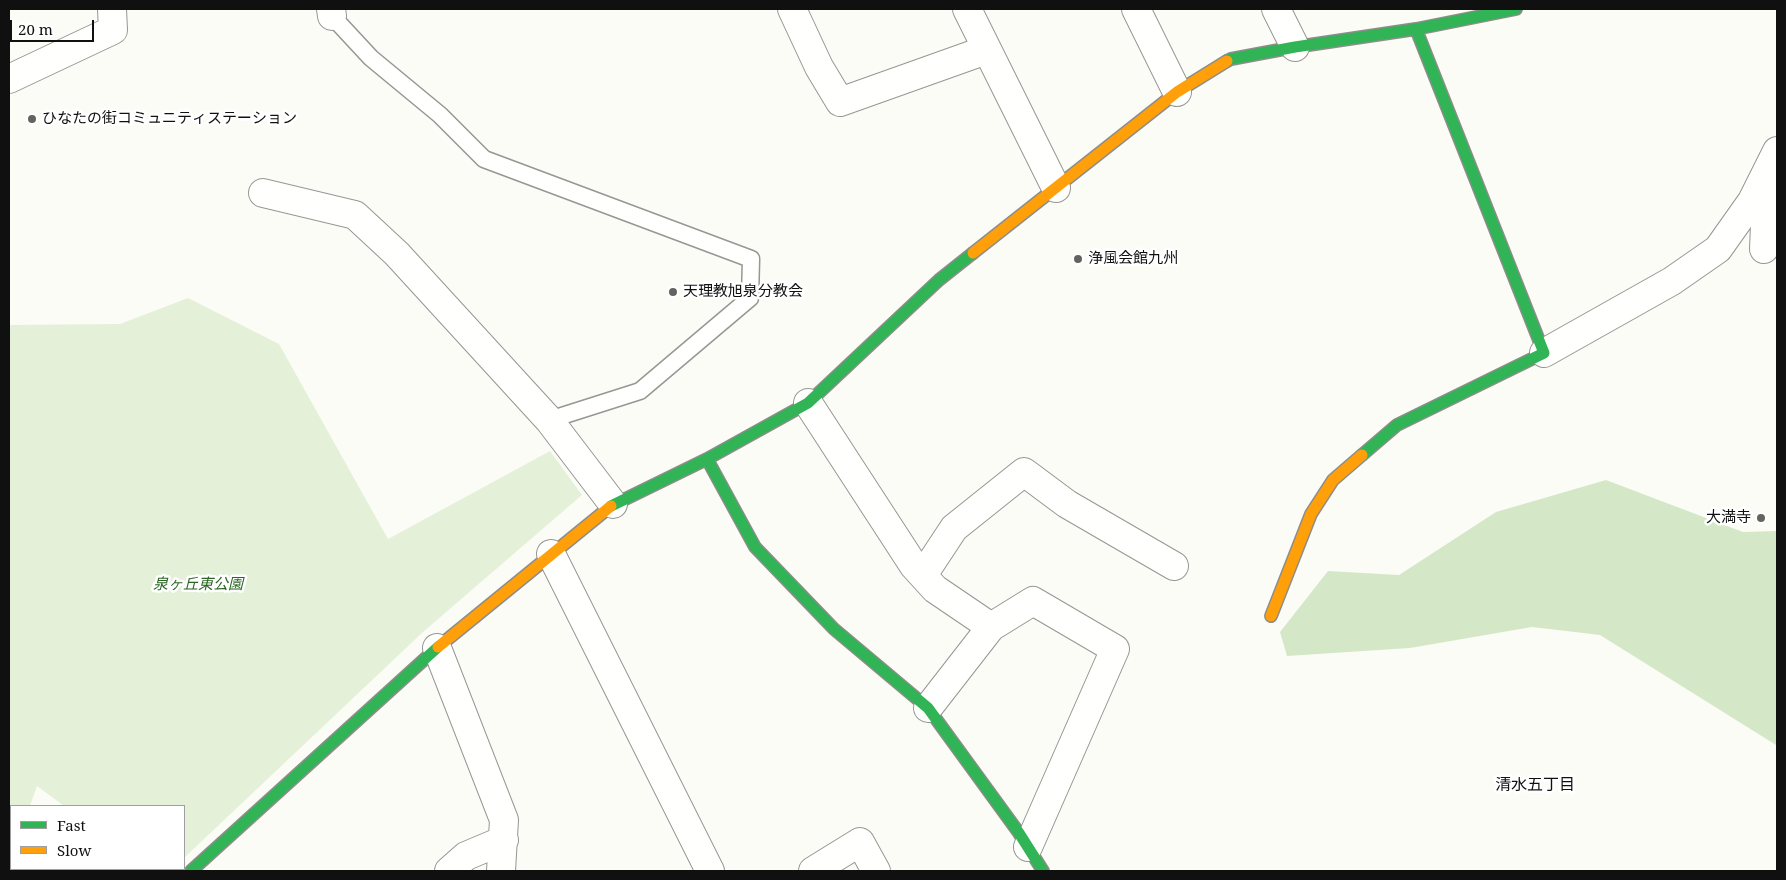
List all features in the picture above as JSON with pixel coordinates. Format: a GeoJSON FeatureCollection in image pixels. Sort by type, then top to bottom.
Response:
{"type":"FeatureCollection","features":[{"type":"Feature","properties":{"kind":"street"},"geometry":{"type":"LineString","coordinates":[[9,79],[113,30],[112,9]]}},
{"type":"Feature","properties":{"kind":"street"},"geometry":{"type":"LineString","coordinates":[[792,9],[819,67],[840,102],[986,50]]}},
{"type":"Feature","properties":{"kind":"street"},"geometry":{"type":"LineString","coordinates":[[967,9],[1056,188]]}},
{"type":"Feature","properties":{"kind":"street"},"geometry":{"type":"LineString","coordinates":[[1136,9],[1177,92]]}},
{"type":"Feature","properties":{"kind":"street"},"geometry":{"type":"LineString","coordinates":[[1276,9],[1295,47]]}},
{"type":"Feature","properties":{"kind":"street"},"geometry":{"type":"LineString","coordinates":[[191,871],[436,648],[613,504],[707,459],[808,403],[939,280],[1177,92],[1231,59],[1295,47],[1416,29],[1516,9]]}},
{"type":"Feature","properties":{"kind":"street"},"geometry":{"type":"LineString","coordinates":[[1416,29],[1544,353]]}},
{"type":"Feature","properties":{"kind":"street"},"geometry":{"type":"LineString","coordinates":[[1272,616],[1311,514],[1333,480],[1397,425],[1544,353],[1672,281],[1718,249],[1752,201],[1773,160]]}},
{"type":"Feature","properties":{"kind":"street"},"geometry":{"type":"LineString","coordinates":[[1764,249],[1773,160]]}},
{"type":"Feature","properties":{"kind":"street"},"geometry":{"type":"LineString","coordinates":[[264,194],[355,215],[397,254],[549,420],[613,504]]}},
{"type":"Feature","properties":{"kind":"street"},"geometry":{"type":"LineString","coordinates":[[808,403],[914,566],[935,588],[992,627]]}},
{"type":"Feature","properties":{"kind":"street"},"geometry":{"type":"LineString","coordinates":[[707,459],[755,547],[834,628],[928,708],[1028,847],[1043,871]]}},
{"type":"Feature","properties":{"kind":"street"},"geometry":{"type":"LineString","coordinates":[[923,575],[954,528],[1024,472],[1068,504],[1174,566]]}},
{"type":"Feature","properties":{"kind":"street"},"geometry":{"type":"LineString","coordinates":[[551,554],[710,871]]}},
{"type":"Feature","properties":{"kind":"street"},"geometry":{"type":"LineString","coordinates":[[928,708],[992,627],[1033,601],[1115,649],[1028,847]]}},
{"type":"Feature","properties":{"kind":"street"},"geometry":{"type":"LineString","coordinates":[[436,648],[504,820],[501,871]]}},
{"type":"Feature","properties":{"kind":"street"},"geometry":{"type":"LineString","coordinates":[[449,871],[466,856],[504,840]]}},
{"type":"Feature","properties":{"kind":"street"},"geometry":{"type":"LineString","coordinates":[[813,871],[860,842],[876,871]]}},
{"type":"Feature","properties":{"kind":"lane"},"geometry":{"type":"LineString","coordinates":[[332,13],[371,58],[440,115],[484,159],[751,259],[750,298],[640,391],[549,420]]}},
{"type":"Feature","properties":{"kind":"green space","name":"泉ヶ丘東公園"},"geometry":{"type":"Polygon","coordinates":[[[188,298],[279,344],[388,539],[550,451],[582,495],[423,632],[185,857],[185,805],[63,805],[37,786],[30,805],[10,805],[9,868],[9,325],[120,324],[188,298]]]}},
{"type":"Feature","properties":{"kind":"green space"},"geometry":{"type":"Polygon","coordinates":[[[1606,480],[1743,532],[1777,531],[1777,750],[1776,745],[1600,635],[1532,627],[1410,648],[1287,656],[1280,632],[1328,571],[1399,575],[1496,512],[1606,480]]]}},
{"type":"Feature","properties":{"kind":"traffic: fast"},"geometry":{"type":"LineString","coordinates":[[1227,61],[1295,47],[1416,29],[1516,9]]}},
{"type":"Feature","properties":{"kind":"traffic: fast"},"geometry":{"type":"LineString","coordinates":[[1362,455],[1397,425],[1544,353],[1416,29]]}},
{"type":"Feature","properties":{"kind":"traffic: fast"},"geometry":{"type":"LineString","coordinates":[[611,506],[707,459],[808,403],[939,280],[973,253]]}},
{"type":"Feature","properties":{"kind":"traffic: fast"},"geometry":{"type":"LineString","coordinates":[[707,459],[755,547],[834,629],[928,708],[1019,833],[1043,871]]}},
{"type":"Feature","properties":{"kind":"traffic: fast"},"geometry":{"type":"LineString","coordinates":[[191,871],[438,647]]}},
{"type":"Feature","properties":{"kind":"traffic: slow"},"geometry":{"type":"LineString","coordinates":[[973,253],[1177,92],[1227,61]]}},
{"type":"Feature","properties":{"kind":"traffic: slow"},"geometry":{"type":"LineString","coordinates":[[1271,616],[1311,514],[1333,480],[1362,455]]}},
{"type":"Feature","properties":{"kind":"traffic: slow"},"geometry":{"type":"LineString","coordinates":[[438,647],[611,506]]}},
{"type":"Feature","properties":{"kind":"place","name":"ひなたの街コミュニティステーション"},"geometry":{"type":"Point","coordinates":[32,119]}},
{"type":"Feature","properties":{"kind":"place","name":"浄風会館九州"},"geometry":{"type":"Point","coordinates":[1078,259]}},
{"type":"Feature","properties":{"kind":"place","name":"天理教旭泉分教会"},"geometry":{"type":"Point","coordinates":[673,292]}},
{"type":"Feature","properties":{"kind":"place","name":"大満寺"},"geometry":{"type":"Point","coordinates":[1761,518]}},
{"type":"Feature","properties":{"kind":"district","name":"清水五丁目"},"geometry":{"type":"Point","coordinates":[1535,785]}}]}
